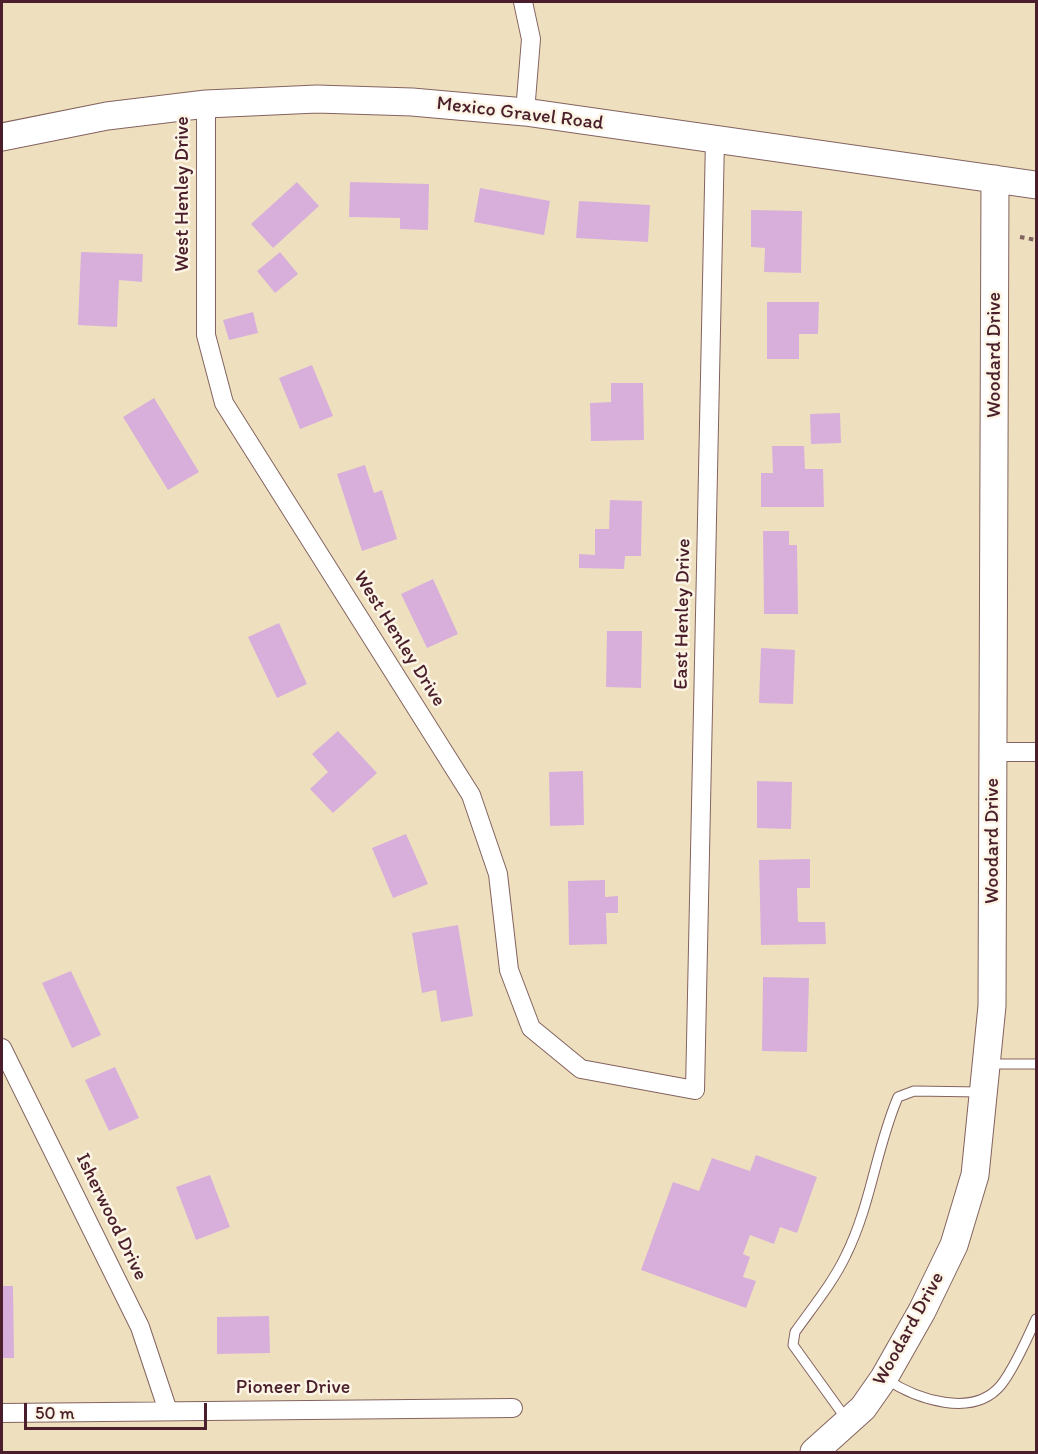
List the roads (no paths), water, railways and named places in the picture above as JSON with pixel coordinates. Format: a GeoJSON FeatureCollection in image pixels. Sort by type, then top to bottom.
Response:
{"type":"FeatureCollection","features":[{"type":"Feature","properties":{"kind":"street"},"geometry":{"type":"LineString","coordinates":[[522,2],[531,39],[525,112]]}},
{"type":"Feature","properties":{"kind":"street","name":"Mexico Gravel Road"},"geometry":{"type":"LineString","coordinates":[[2,136],[107,116],[206,104],[341,100],[412,102],[525,112],[1036,185]]}},
{"type":"Feature","properties":{"kind":"street","name":"West Henley Drive"},"geometry":{"type":"LineString","coordinates":[[206,104],[206,335],[224,403],[471,795],[498,874],[508,970],[531,1028],[580,1069],[695,1089]]}},
{"type":"Feature","properties":{"kind":"street","name":"East Henley Drive"},"geometry":{"type":"LineString","coordinates":[[695,1089],[716,139]]}},
{"type":"Feature","properties":{"kind":"street","name":"Woodard Drive"},"geometry":{"type":"LineString","coordinates":[[813,1452],[863,1408],[884,1378],[922,1311],[954,1245],[975,1174],[992,1006],[995,179]]}},
{"type":"Feature","properties":{"kind":"street"},"geometry":{"type":"LineString","coordinates":[[993,752],[1036,752]]}},
{"type":"Feature","properties":{"kind":"street","name":"Isherwood Drive"},"geometry":{"type":"LineString","coordinates":[[2,1048],[140,1327],[168,1411]]}},
{"type":"Feature","properties":{"kind":"street","name":"Pioneer Drive"},"geometry":{"type":"LineString","coordinates":[[2,1413],[513,1408]]}},
{"type":"Feature","properties":{"kind":"lane"},"geometry":{"type":"LineString","coordinates":[[986,1064],[1036,1064]]}},
{"type":"Feature","properties":{"kind":"lane"},"geometry":{"type":"LineString","coordinates":[[848,1421],[794,1344],[795,1332],[846,1256],[869,1196],[888,1121],[898,1097],[914,1091],[983,1092]]}},
{"type":"Feature","properties":{"kind":"lane"},"geometry":{"type":"LineString","coordinates":[[884,1378],[902,1390],[931,1401],[963,1403],[983,1400],[1001,1385],[1036,1319]]}}]}
